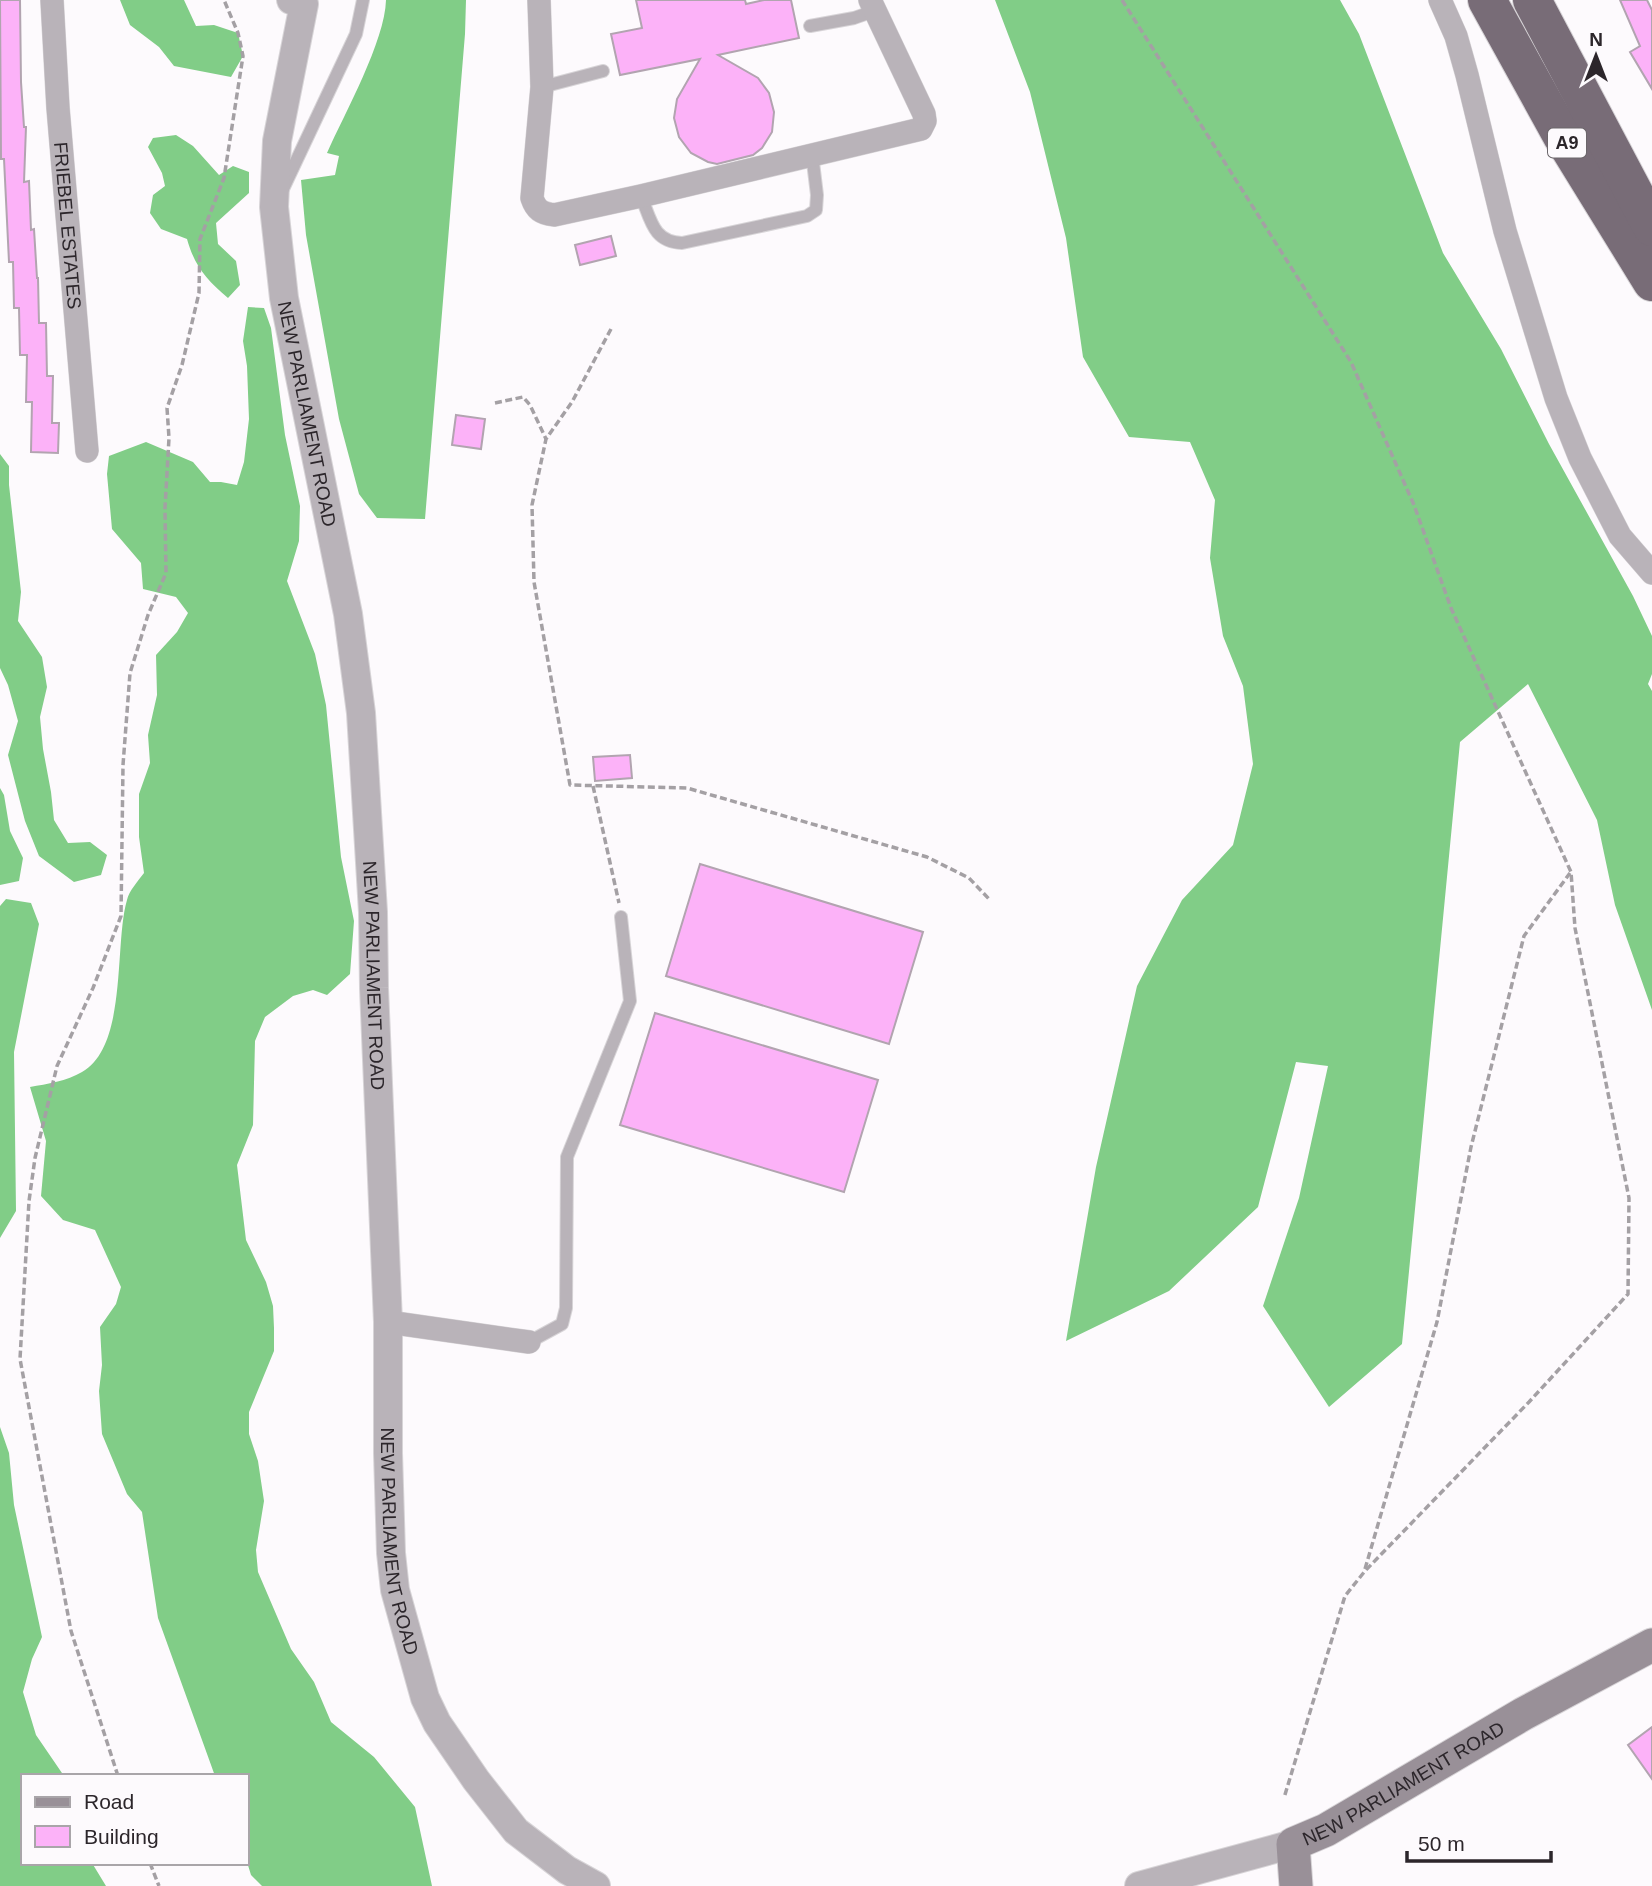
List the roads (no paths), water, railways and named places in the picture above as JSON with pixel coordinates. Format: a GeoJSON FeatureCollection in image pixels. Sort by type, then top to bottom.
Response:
{"type":"FeatureCollection","features":[{"type":"Feature","properties":{"kind":"highway","name":"A9"},"geometry":{"type":"LineString","coordinates":[[1487,0],[1562,136],[1652,282]]}},
{"type":"Feature","properties":{"kind":"highway","name":"A9"},"geometry":{"type":"LineString","coordinates":[[1532,0],[1652,227]]}},
{"type":"Feature","properties":{"kind":"main road","name":"NEW PARLIAMENT ROAD"},"geometry":{"type":"LineString","coordinates":[[1293,1844],[1326,1830],[1524,1714],[1652,1645]]}},
{"type":"Feature","properties":{"kind":"main road"},"geometry":{"type":"LineString","coordinates":[[1293,1844],[1296,1886]]}},
{"type":"Feature","properties":{"kind":"street","name":"FRIEBEL ESTATES"},"geometry":{"type":"LineString","coordinates":[[52,0],[58,108],[87,451]]}},
{"type":"Feature","properties":{"kind":"street"},"geometry":{"type":"LineString","coordinates":[[539,0],[542,87],[532,198],[535,208],[542,213],[554,215],[921,129],[925,121],[924,114],[872,6]]}},
{"type":"Feature","properties":{"kind":"street"},"geometry":{"type":"LineString","coordinates":[[1440,0],[1456,36],[1505,231],[1556,398],[1580,458],[1620,536],[1652,573]]}},
{"type":"Feature","properties":{"kind":"street","name":"NEW PARLIAMENT ROAD"},"geometry":{"type":"LineString","coordinates":[[300,1],[277,141],[274,207],[284,298],[348,614],[361,713],[369,820],[388,1322],[391,1553],[396,1590],[425,1698],[475,1780],[516,1831],[567,1870],[596,1886]]}},
{"type":"Feature","properties":{"kind":"street"},"geometry":{"type":"LineString","coordinates":[[388,1322],[529,1342]]}},
{"type":"Feature","properties":{"kind":"street","name":"NEW PARLIAMENT ROAD"},"geometry":{"type":"LineString","coordinates":[[1139,1886],[1293,1844]]}},
{"type":"Feature","properties":{"kind":"lane"},"geometry":{"type":"LineString","coordinates":[[274,207],[356,34],[363,0]]}},
{"type":"Feature","properties":{"kind":"lane"},"geometry":{"type":"LineString","coordinates":[[810,26],[854,18],[872,6]]}},
{"type":"Feature","properties":{"kind":"lane"},"geometry":{"type":"LineString","coordinates":[[542,87],[603,71]]}},
{"type":"Feature","properties":{"kind":"lane"},"geometry":{"type":"LineString","coordinates":[[641,196],[658,235],[668,242],[682,243],[807,216],[816,209],[812,154]]}},
{"type":"Feature","properties":{"kind":"lane"},"geometry":{"type":"LineString","coordinates":[[529,1342],[562,1324],[566,1308],[567,1157],[630,1001],[621,917]]}}]}
